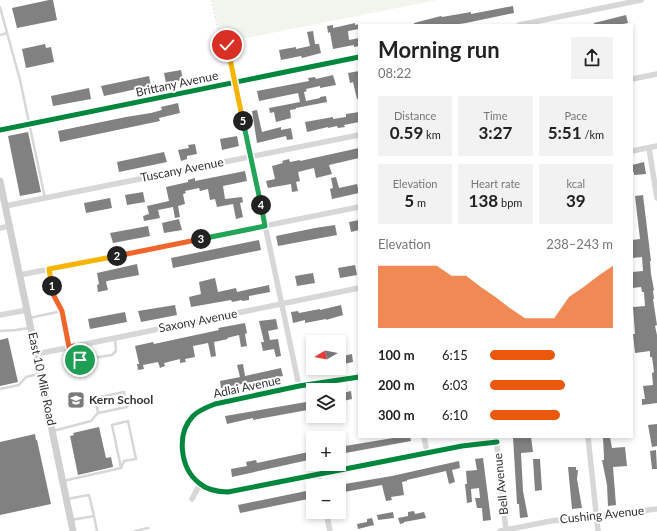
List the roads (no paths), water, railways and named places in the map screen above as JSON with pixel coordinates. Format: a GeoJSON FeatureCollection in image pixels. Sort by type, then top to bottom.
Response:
{"type":"FeatureCollection","features":[{"type":"Feature","properties":{"kind":"main road"},"geometry":{"type":"LineString","coordinates":[[0,181],[5,206]]}},
{"type":"Feature","properties":{"kind":"main road","name":"East 10 Mile Road"},"geometry":{"type":"LineString","coordinates":[[5,206],[74,531]]}},
{"type":"Feature","properties":{"kind":"street"},"geometry":{"type":"LineString","coordinates":[[526,24],[641,0]]}},
{"type":"Feature","properties":{"kind":"street"},"geometry":{"type":"LineString","coordinates":[[224,45],[234,82],[299,386]]}},
{"type":"Feature","properties":{"kind":"street","name":"Brittany Avenue"},"geometry":{"type":"LineString","coordinates":[[0,130],[358,57]]}},
{"type":"Feature","properties":{"kind":"street"},"geometry":{"type":"LineString","coordinates":[[633,79],[657,74]]}},
{"type":"Feature","properties":{"kind":"street","name":"Tuscany Avenue"},"geometry":{"type":"LineString","coordinates":[[5,206],[358,135]]}},
{"type":"Feature","properties":{"kind":"street"},"geometry":{"type":"LineString","coordinates":[[633,151],[657,146]]}},
{"type":"Feature","properties":{"kind":"street"},"geometry":{"type":"LineString","coordinates":[[649,148],[657,198]]}},
{"type":"Feature","properties":{"kind":"street"},"geometry":{"type":"LineString","coordinates":[[20,275],[358,206]]}},
{"type":"Feature","properties":{"kind":"street"},"geometry":{"type":"LineString","coordinates":[[0,228],[10,226]]}},
{"type":"Feature","properties":{"kind":"street","name":"Saxony Avenue"},"geometry":{"type":"LineString","coordinates":[[37,354],[358,288]]}},
{"type":"Feature","properties":{"kind":"street"},"geometry":{"type":"LineString","coordinates":[[0,315],[27,310]]}},
{"type":"Feature","properties":{"kind":"street","name":"Adlai Avenue"},"geometry":{"type":"LineString","coordinates":[[200,484],[190,473],[185,464],[182,452],[182,441],[185,430],[193,416],[202,409],[215,404],[299,386],[358,377]]}},
{"type":"Feature","properties":{"kind":"street"},"geometry":{"type":"LineString","coordinates":[[424,438],[427,452]]}},
{"type":"Feature","properties":{"kind":"street"},"geometry":{"type":"LineString","coordinates":[[588,438],[598,531]]}},
{"type":"Feature","properties":{"kind":"street"},"geometry":{"type":"LineString","coordinates":[[192,499],[200,484],[212,490],[228,492],[427,452],[497,440]]}},
{"type":"Feature","properties":{"kind":"street","name":"Bell Avenue"},"geometry":{"type":"LineString","coordinates":[[497,440],[504,531]]}},
{"type":"Feature","properties":{"kind":"street"},"geometry":{"type":"LineString","coordinates":[[318,475],[319,479]]}},
{"type":"Feature","properties":{"kind":"street","name":"Cushing Avenue"},"geometry":{"type":"LineString","coordinates":[[504,531],[551,521],[657,509]]}},
{"type":"Feature","properties":{"kind":"street"},"geometry":{"type":"LineString","coordinates":[[327,519],[330,531]]}},
{"type":"Feature","properties":{"kind":"lane"},"geometry":{"type":"LineString","coordinates":[[0,7],[20,80],[45,198]]}},
{"type":"Feature","properties":{"kind":"lane"},"geometry":{"type":"LineString","coordinates":[[0,35],[7,33]]}},
{"type":"Feature","properties":{"kind":"lane"},"geometry":{"type":"LineString","coordinates":[[49,269],[54,296],[62,311],[71,347],[76,357],[80,360],[112,355],[116,351],[115,338]]}},
{"type":"Feature","properties":{"kind":"lane"},"geometry":{"type":"LineString","coordinates":[[29,318],[62,311]]}},
{"type":"Feature","properties":{"kind":"lane"},"geometry":{"type":"LineString","coordinates":[[0,330],[16,330],[31,327]]}},
{"type":"Feature","properties":{"kind":"lane"},"geometry":{"type":"LineString","coordinates":[[0,389],[19,385],[26,377],[41,374]]}},
{"type":"Feature","properties":{"kind":"lane"},"geometry":{"type":"LineString","coordinates":[[53,431],[91,420],[98,413],[127,407],[124,392],[95,398],[98,413]]}},
{"type":"Feature","properties":{"kind":"lane"},"geometry":{"type":"LineString","coordinates":[[128,421],[136,459],[124,461],[121,468],[112,425],[128,421]]}},
{"type":"Feature","properties":{"kind":"lane"},"geometry":{"type":"LineString","coordinates":[[63,481],[121,468]]}},
{"type":"Feature","properties":{"kind":"lane"},"geometry":{"type":"LineString","coordinates":[[67,499],[89,495],[97,531]]}},
{"type":"Feature","properties":{"kind":"lane"},"geometry":{"type":"LineString","coordinates":[[71,520],[94,516]]}},
{"type":"Feature","properties":{"kind":"lane"},"geometry":{"type":"LineString","coordinates":[[135,531],[148,528]]}},
{"type":"Feature","properties":{"kind":"place","name":"Kern School"},"geometry":{"type":"Point","coordinates":[76,400]}}]}
